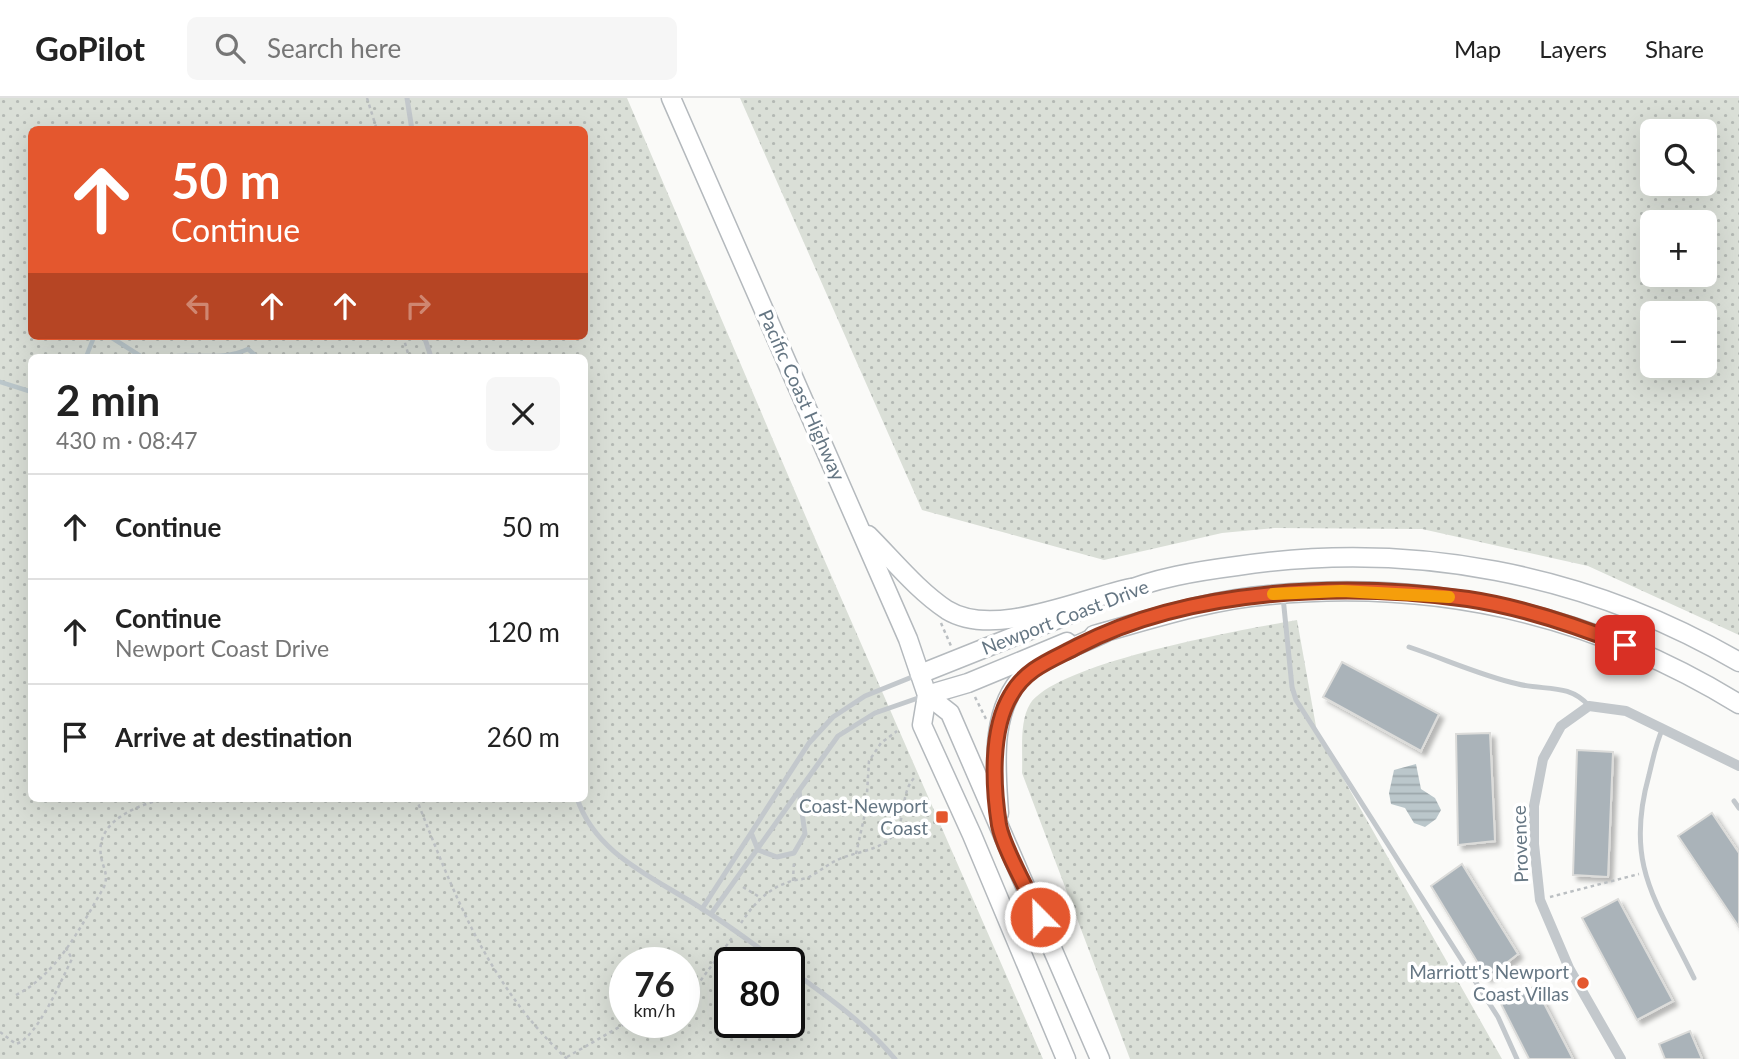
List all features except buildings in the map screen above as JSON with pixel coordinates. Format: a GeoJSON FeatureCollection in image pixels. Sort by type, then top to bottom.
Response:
{"type":"FeatureCollection","features":[{"type":"Feature","properties":{"kind":"main road","name":"Pacific Coast Highway"},"geometry":{"type":"LineString","coordinates":[[671,98],[861,528],[927,695],[922,725],[972,835],[1066,1059]]}},
{"type":"Feature","properties":{"kind":"main road"},"geometry":{"type":"LineString","coordinates":[[861,528],[937,603],[975,621],[1022,617],[1131,588]]}},
{"type":"Feature","properties":{"kind":"main road","name":"Newport Coast Drive"},"geometry":{"type":"LineString","coordinates":[[920,674],[1131,588],[1207,570],[1278,560],[1327,557],[1426,560],[1527,575],[1567,586],[1665,623],[1739,662]]}},
{"type":"Feature","properties":{"kind":"main road","name":"Newport Coast Drive"},"geometry":{"type":"LineString","coordinates":[[927,695],[968,682],[1065,643],[1202,605],[1283,594],[1342,591],[1410,593],[1470,599],[1545,617],[1651,656],[1739,704]]}},
{"type":"Feature","properties":{"kind":"main road"},"geometry":{"type":"LineString","coordinates":[[1000,827],[996,750],[1000,722],[1010,696],[1026,673],[1106,632]]}},
{"type":"Feature","properties":{"kind":"main road","name":"Pacific Coast Highway"},"geometry":{"type":"LineString","coordinates":[[927,695],[950,713],[1100,1059]]}},
{"type":"Feature","properties":{"kind":"street"},"geometry":{"type":"LineString","coordinates":[[1590,706],[1626,711],[1739,766]]}},
{"type":"Feature","properties":{"kind":"street","name":"Provence"},"geometry":{"type":"LineString","coordinates":[[1590,706],[1561,726],[1542,759],[1534,806],[1534,844],[1541,900],[1569,968],[1621,1059]]}},
{"type":"Feature","properties":{"kind":"lane"},"geometry":{"type":"LineString","coordinates":[[407,98],[411,126]]}},
{"type":"Feature","properties":{"kind":"lane"},"geometry":{"type":"LineString","coordinates":[[1283,594],[1292,687],[1296,700],[1498,1017],[1517,1059]]}},
{"type":"Feature","properties":{"kind":"lane"},"geometry":{"type":"LineString","coordinates":[[1409,647],[1519,685],[1564,688],[1581,696],[1590,706]]}},
{"type":"Feature","properties":{"kind":"lane"},"geometry":{"type":"LineString","coordinates":[[702,909],[809,743],[833,717],[864,696],[920,674]]}},
{"type":"Feature","properties":{"kind":"lane"},"geometry":{"type":"LineString","coordinates":[[711,914],[838,736],[875,713],[927,695]]}},
{"type":"Feature","properties":{"kind":"lane"},"geometry":{"type":"LineString","coordinates":[[1663,728],[1646,784],[1637,830],[1643,873],[1694,978]]}},
{"type":"Feature","properties":{"kind":"lane"},"geometry":{"type":"LineString","coordinates":[[752,835],[758,850],[777,857],[792,854],[800,846],[805,834],[806,821],[799,791]]}},
{"type":"Feature","properties":{"kind":"lane"},"geometry":{"type":"LineString","coordinates":[[1734,801],[1739,808]]}},
{"type":"Feature","properties":{"kind":"lane"},"geometry":{"type":"LineString","coordinates":[[578,802],[584,820],[627,864],[711,914],[758,947]]}},
{"type":"Feature","properties":{"kind":"lane"},"geometry":{"type":"LineString","coordinates":[[805,980],[836,1002],[879,1040],[895,1059]]}},
{"type":"Feature","properties":{"kind":"path"},"geometry":{"type":"LineString","coordinates":[[367,98],[376,126]]}},
{"type":"Feature","properties":{"kind":"path"},"geometry":{"type":"LineString","coordinates":[[942,620],[952,648]]}},
{"type":"Feature","properties":{"kind":"path"},"geometry":{"type":"LineString","coordinates":[[941,642],[948,639]]}},
{"type":"Feature","properties":{"kind":"path"},"geometry":{"type":"LineString","coordinates":[[973,694],[987,719]]}},
{"type":"Feature","properties":{"kind":"path"},"geometry":{"type":"LineString","coordinates":[[856,854],[866,809],[869,761],[881,743],[897,731]]}},
{"type":"Feature","properties":{"kind":"path"},"geometry":{"type":"LineString","coordinates":[[700,981],[761,898],[793,881],[808,877],[830,863],[887,842],[898,831],[908,784],[916,776]]}},
{"type":"Feature","properties":{"kind":"path"},"geometry":{"type":"LineString","coordinates":[[16,995],[38,982],[66,948],[107,879],[100,847],[106,829],[138,807],[155,802]]}},
{"type":"Feature","properties":{"kind":"path"},"geometry":{"type":"LineString","coordinates":[[418,802],[462,914],[501,984],[535,1028],[566,1059],[609,1032]]}},
{"type":"Feature","properties":{"kind":"path"},"geometry":{"type":"LineString","coordinates":[[792,854],[793,881]]}},
{"type":"Feature","properties":{"kind":"path"},"geometry":{"type":"LineString","coordinates":[[1541,900],[1643,873]]}},
{"type":"Feature","properties":{"kind":"path"},"geometry":{"type":"LineString","coordinates":[[736,881],[761,898]]}},
{"type":"Feature","properties":{"kind":"path"},"geometry":{"type":"LineString","coordinates":[[0,1032],[16,1044],[26,1038],[42,1017],[72,959],[66,948]]}},
{"type":"Feature","properties":{"kind":"shaded area"},"geometry":{"type":"Polygon","coordinates":[[[0,98],[627,98],[817,543],[1043,1059],[0,1059],[0,98]]]}},
{"type":"Feature","properties":{"kind":"shaded area"},"geometry":{"type":"Polygon","coordinates":[[[740,98],[1739,98],[1739,635],[1588,566],[1422,529],[1274,528],[1222,533],[1104,560],[922,510],[740,98]]]}},
{"type":"Feature","properties":{"kind":"shaded area"},"geometry":{"type":"Polygon","coordinates":[[[1297,620],[1317,732],[1502,1059],[1130,1059],[1022,773],[1023,728],[1027,711],[1030,704],[1047,689],[1076,674],[1113,661],[1197,639],[1297,620]]]}},
{"type":"Feature","properties":{"kind":"shaded area"},"geometry":{"type":"Polygon","coordinates":[[[1416,764],[1421,789],[1435,798],[1441,810],[1436,819],[1425,827],[1414,823],[1405,808],[1391,804],[1389,793],[1394,770],[1416,764]]]}},
{"type":"Feature","properties":{"kind":"waterway"},"geometry":{"type":"LineString","coordinates":[[87,354],[93,340]]}},
{"type":"Feature","properties":{"kind":"waterway"},"geometry":{"type":"LineString","coordinates":[[115,340],[137,354]]}},
{"type":"Feature","properties":{"kind":"waterway"},"geometry":{"type":"LineString","coordinates":[[234,354],[248,349],[254,354]]}},
{"type":"Feature","properties":{"kind":"waterway"},"geometry":{"type":"LineString","coordinates":[[0,382],[28,391]]}},
{"type":"Feature","properties":{"kind":"slow traffic"},"geometry":{"type":"LineString","coordinates":[[1273,594],[1342,591],[1449,597]]}},
{"type":"Feature","properties":{"kind":"place","name":"Coast-Newport Coast"},"geometry":{"type":"Point","coordinates":[942,817]}},
{"type":"Feature","properties":{"kind":"place","name":"Marriott's Newport Coast Villas"},"geometry":{"type":"Point","coordinates":[1583,983]}},
{"type":"Feature","properties":{"kind":"route"},"geometry":{"type":"LineString","coordinates":[[1040,917],[1000,827],[996,750],[1000,722],[1010,696],[1026,673],[1106,632],[1202,605],[1267,595],[1342,591],[1410,593],[1470,599],[1545,617],[1625,645]]}}]}
